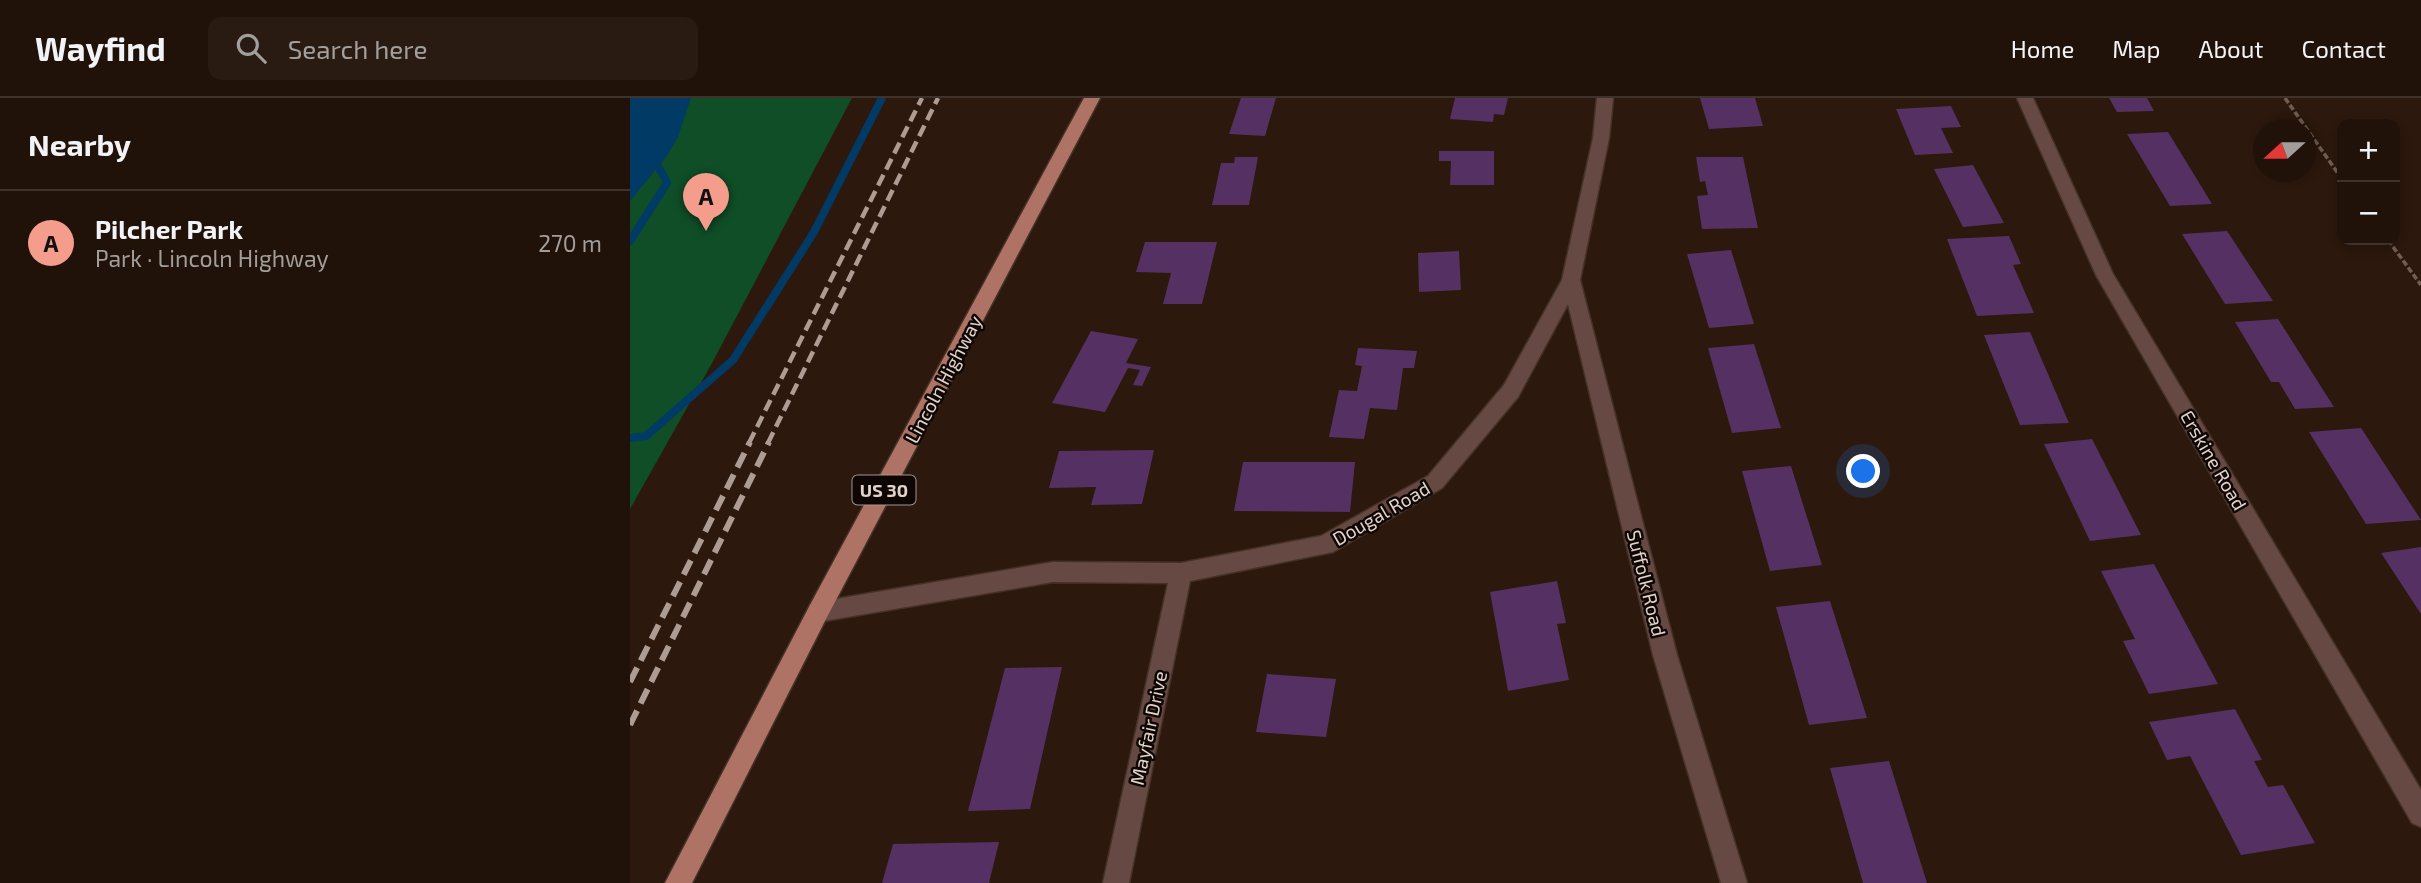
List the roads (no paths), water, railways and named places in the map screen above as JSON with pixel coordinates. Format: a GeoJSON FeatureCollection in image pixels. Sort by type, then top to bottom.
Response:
{"type":"FeatureCollection","features":[{"type":"Feature","properties":{"kind":"main road","name":"Lincoln Highway"},"geometry":{"type":"LineString","coordinates":[[678,883],[818,612],[1092,98]]}},
{"type":"Feature","properties":{"kind":"street","name":"Dougal Road"},"geometry":{"type":"LineString","coordinates":[[818,612],[1053,572],[1181,573],[1325,545],[1436,482],[1511,391],[1571,280],[1601,138],[1605,98]]}},
{"type":"Feature","properties":{"kind":"street","name":"Erskine Road"},"geometry":{"type":"LineString","coordinates":[[2025,98],[2105,275],[2421,814]]}},
{"type":"Feature","properties":{"kind":"street","name":"Suffolk Road"},"geometry":{"type":"LineString","coordinates":[[1571,280],[1665,655],[1734,883]]}},
{"type":"Feature","properties":{"kind":"street","name":"Mayfair Drive"},"geometry":{"type":"LineString","coordinates":[[1116,883],[1181,573]]}},
{"type":"Feature","properties":{"kind":"water"},"geometry":{"type":"Polygon","coordinates":[[[630,98],[691,98],[678,137],[667,156],[630,201],[630,98]]]}},
{"type":"Feature","properties":{"kind":"waterway"},"geometry":{"type":"LineString","coordinates":[[630,438],[646,436],[733,360],[814,232],[882,98]]}},
{"type":"Feature","properties":{"kind":"waterway"},"geometry":{"type":"LineString","coordinates":[[630,241],[667,183],[654,158]]}},
{"type":"Feature","properties":{"kind":"railway"},"geometry":{"type":"LineString","coordinates":[[749,443],[922,98]]}},
{"type":"Feature","properties":{"kind":"railway"},"geometry":{"type":"LineString","coordinates":[[768,443],[938,98]]}},
{"type":"Feature","properties":{"kind":"railway"},"geometry":{"type":"LineString","coordinates":[[630,682],[750,442]]}},
{"type":"Feature","properties":{"kind":"railway"},"geometry":{"type":"LineString","coordinates":[[630,725],[769,442]]}},
{"type":"Feature","properties":{"kind":"place","name":"Pilcher Park"},"geometry":{"type":"Point","coordinates":[706,231]}}]}
